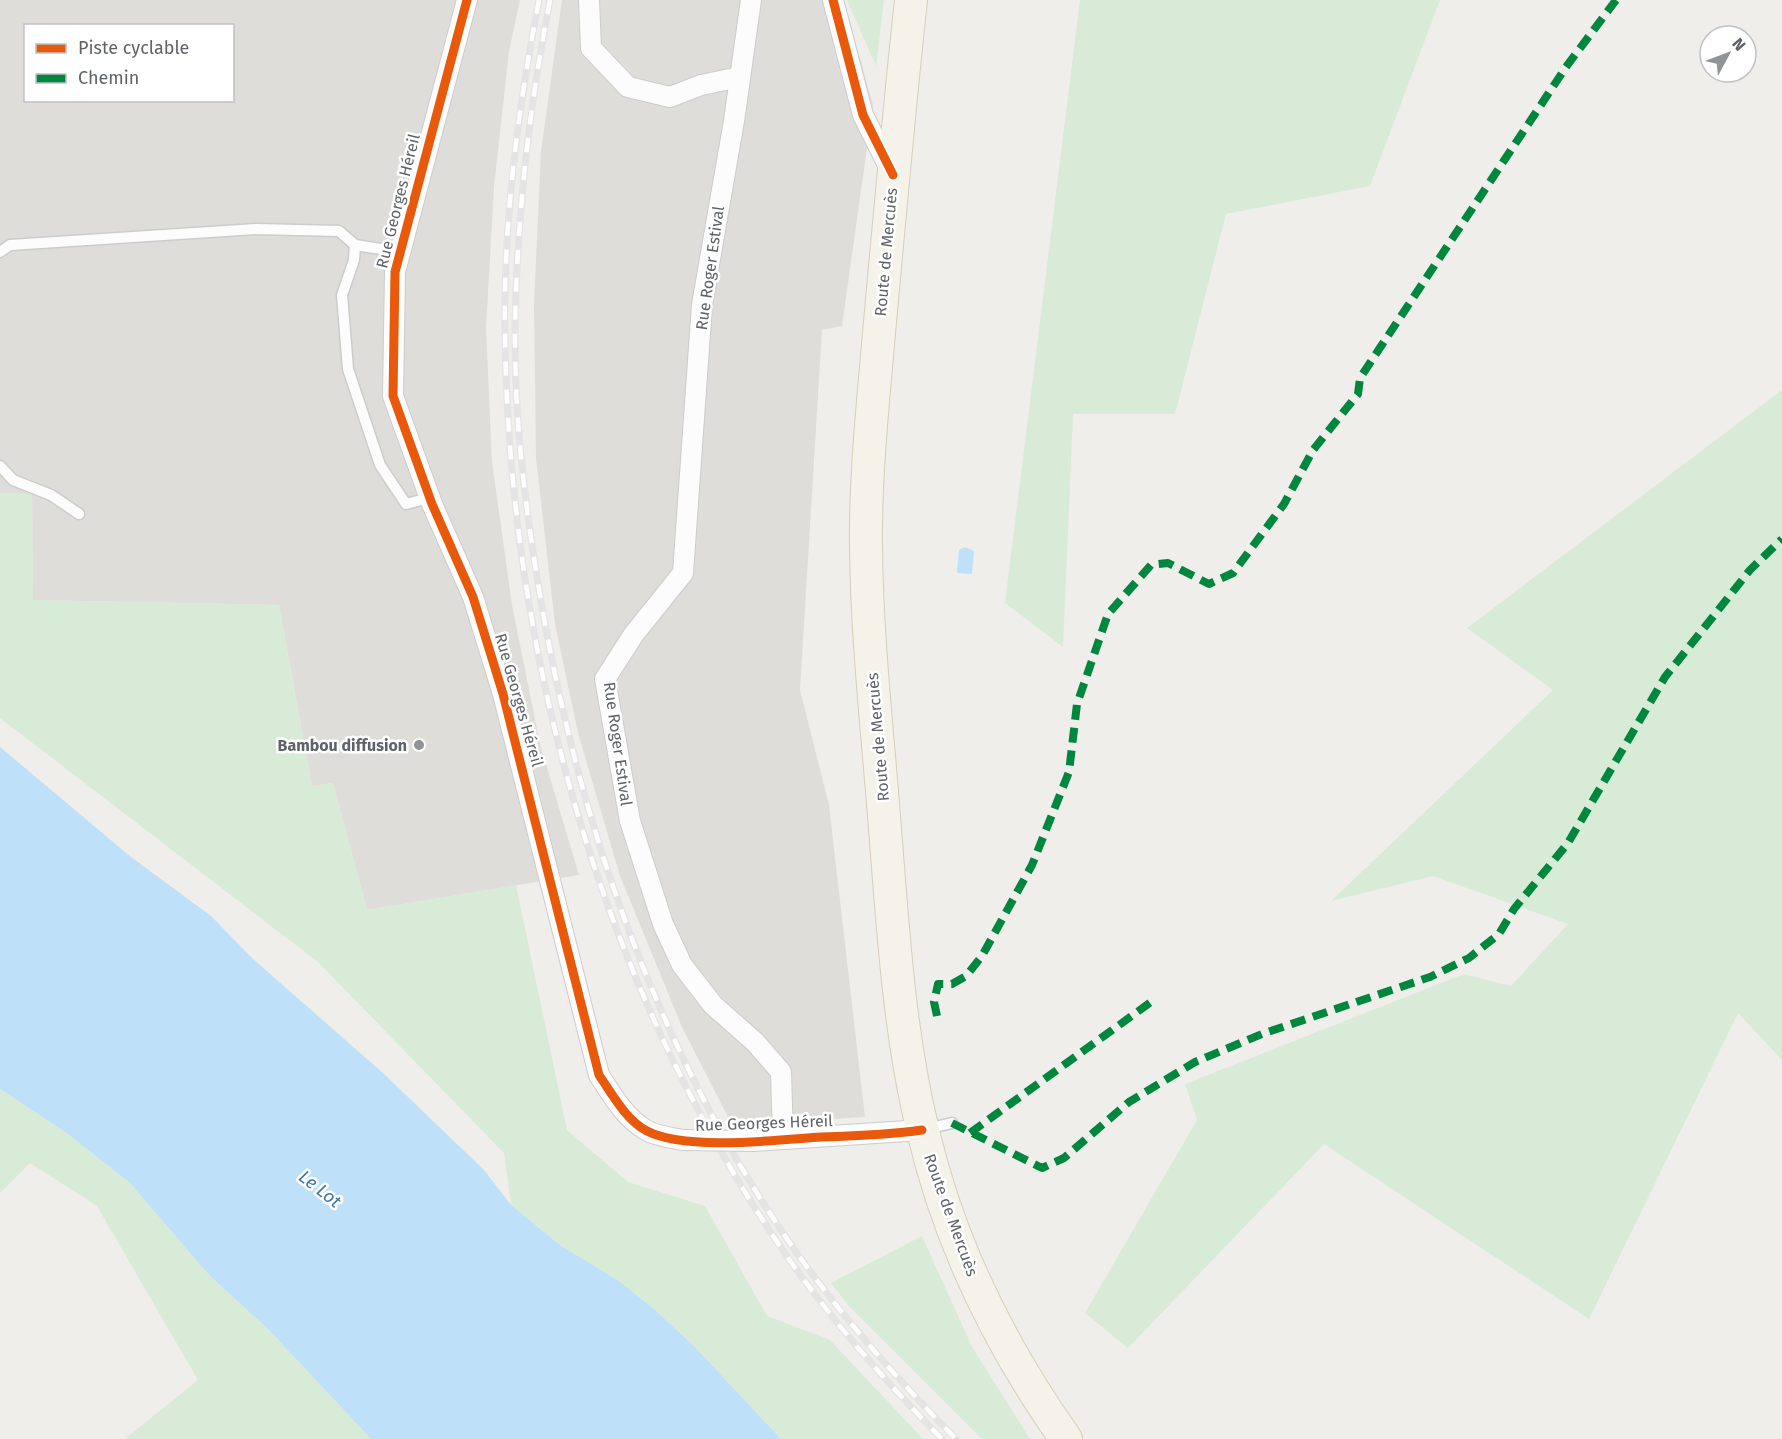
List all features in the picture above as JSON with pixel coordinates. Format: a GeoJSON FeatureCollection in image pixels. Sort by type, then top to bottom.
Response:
{"type":"FeatureCollection","features":[{"type":"Feature","properties":{"kind":"main road","name":"Route de Mercuès"},"geometry":{"type":"LineString","coordinates":[[911,0],[868,456],[866,547],[872,666],[891,900],[906,1039],[937,1127],[940,1193],[966,1263],[1003,1341],[1040,1403],[1066,1439]]}},
{"type":"Feature","properties":{"kind":"street","name":"Rue Georges Héreil"},"geometry":{"type":"LineString","coordinates":[[467,0],[395,272],[393,396],[429,498],[473,597],[503,694],[599,1076],[621,1107],[647,1131],[683,1140],[753,1141],[937,1127]]}},
{"type":"Feature","properties":{"kind":"street"},"geometry":{"type":"LineString","coordinates":[[589,0],[591,48],[628,87],[670,97],[701,85],[740,77]]}},
{"type":"Feature","properties":{"kind":"street","name":"Rue Roger Estival"},"geometry":{"type":"LineString","coordinates":[[751,0],[702,305],[683,573],[634,634],[605,679],[630,821],[663,924],[682,965],[713,1005],[755,1042],[781,1072],[783,1139]]}},
{"type":"Feature","properties":{"kind":"street"},"geometry":{"type":"LineString","coordinates":[[833,0],[863,115],[893,175]]}},
{"type":"Feature","properties":{"kind":"lane"},"geometry":{"type":"LineString","coordinates":[[0,252],[10,245],[256,229],[339,231],[355,245],[400,252]]}},
{"type":"Feature","properties":{"kind":"lane"},"geometry":{"type":"LineString","coordinates":[[355,245],[354,260],[342,295],[348,369],[380,465],[406,504],[429,498]]}},
{"type":"Feature","properties":{"kind":"lane"},"geometry":{"type":"LineString","coordinates":[[0,466],[13,480],[51,495],[79,514]]}},
{"type":"Feature","properties":{"kind":"shaded area"},"geometry":{"type":"Polygon","coordinates":[[[0,0],[520,0],[509,51],[494,187],[486,328],[492,462],[512,605],[540,744],[579,875],[367,910],[333,783],[312,786],[279,605],[33,600],[32,493],[0,493],[0,0]]]}},
{"type":"Feature","properties":{"kind":"shaded area"},"geometry":{"type":"Polygon","coordinates":[[[562,0],[844,0],[873,105],[842,326],[822,330],[800,690],[829,805],[865,1117],[732,1125],[682,1027],[620,876],[578,733],[555,624],[536,458],[534,305],[541,151],[562,0]]]}},
{"type":"Feature","properties":{"kind":"green space"},"geometry":{"type":"Polygon","coordinates":[[[847,0],[884,0],[876,66],[847,0]]]}},
{"type":"Feature","properties":{"kind":"green space"},"geometry":{"type":"Polygon","coordinates":[[[1080,0],[1440,0],[1370,186],[1226,214],[1175,414],[1073,414],[1063,647],[1005,603],[1080,0]]]}},
{"type":"Feature","properties":{"kind":"green space"},"geometry":{"type":"Polygon","coordinates":[[[1782,390],[1782,1060],[1738,1013],[1589,1319],[1324,1144],[1128,1348],[1085,1313],[1197,1120],[1185,1084],[1464,974],[1511,986],[1568,924],[1433,876],[1331,901],[1553,690],[1467,628],[1782,390]]]}},
{"type":"Feature","properties":{"kind":"green space"},"geometry":{"type":"Polygon","coordinates":[[[0,493],[32,493],[33,600],[279,605],[312,786],[333,783],[367,910],[516,885],[567,1130],[628,1182],[705,1206],[767,1316],[830,1340],[923,1439],[781,1439],[694,1346],[654,1309],[619,1281],[560,1245],[511,1205],[504,1153],[318,962],[0,718],[0,493]]]}},
{"type":"Feature","properties":{"kind":"green space"},"geometry":{"type":"Polygon","coordinates":[[[0,1089],[68,1134],[130,1183],[209,1275],[267,1328],[371,1439],[125,1439],[198,1380],[97,1206],[30,1163],[0,1193],[0,1089]]]}},
{"type":"Feature","properties":{"kind":"green space"},"geometry":{"type":"Polygon","coordinates":[[[922,1236],[972,1347],[1030,1439],[982,1439],[849,1306],[831,1283],[922,1236]]]}},
{"type":"Feature","properties":{"kind":"water"},"geometry":{"type":"Polygon","coordinates":[[[965,547],[974,551],[972,574],[957,573],[959,550],[965,547]]]}},
{"type":"Feature","properties":{"kind":"water","name":"Le Lot"},"geometry":{"type":"Polygon","coordinates":[[[0,747],[131,857],[211,916],[252,958],[384,1074],[484,1170],[511,1205],[560,1245],[619,1281],[654,1309],[694,1346],[781,1439],[371,1439],[267,1328],[209,1275],[130,1183],[68,1134],[0,1089],[0,747]]]}},
{"type":"Feature","properties":{"kind":"railway"},"geometry":{"type":"LineString","coordinates":[[539,0],[513,166],[509,208],[505,334],[511,455],[525,576],[547,697],[578,815],[617,931],[665,1044],[721,1152],[786,1255],[822,1303],[880,1373],[942,1439]]}},
{"type":"Feature","properties":{"kind":"railway"},"geometry":{"type":"LineString","coordinates":[[550,0],[536,81],[521,203],[516,285],[516,391],[524,487],[538,583],[554,671],[575,759],[600,845],[629,931],[663,1014],[702,1095],[745,1174],[794,1249],[831,1299],[892,1371],[956,1439]]}},
{"type":"Feature","properties":{"kind":"marked path"},"geometry":{"type":"LineString","coordinates":[[937,1016],[934,1002],[938,984],[952,984],[966,976],[982,956],[1032,865],[1069,772],[1077,704],[1108,614],[1151,565],[1168,563],[1209,584],[1233,573],[1284,504],[1313,450],[1358,394],[1360,378],[1566,67],[1616,0]]}},
{"type":"Feature","properties":{"kind":"marked path"},"geometry":{"type":"LineString","coordinates":[[952,1123],[1042,1168],[1064,1158],[1129,1102],[1195,1062],[1262,1034],[1430,977],[1469,958],[1499,934],[1514,909],[1568,843],[1665,677],[1750,570],[1782,539]]}},
{"type":"Feature","properties":{"kind":"marked path"},"geometry":{"type":"LineString","coordinates":[[970,1133],[1151,1002]]}},
{"type":"Feature","properties":{"kind":"cycle path"},"geometry":{"type":"LineString","coordinates":[[467,0],[395,272],[393,396],[432,504],[473,597],[503,694],[599,1075],[620,1106],[639,1126],[664,1137],[684,1141],[757,1142],[922,1130]]}},
{"type":"Feature","properties":{"kind":"cycle path"},"geometry":{"type":"LineString","coordinates":[[833,0],[863,115],[893,175]]}},
{"type":"Feature","properties":{"kind":"place","name":"Bambou diffusion"},"geometry":{"type":"Point","coordinates":[419,745]}}]}
